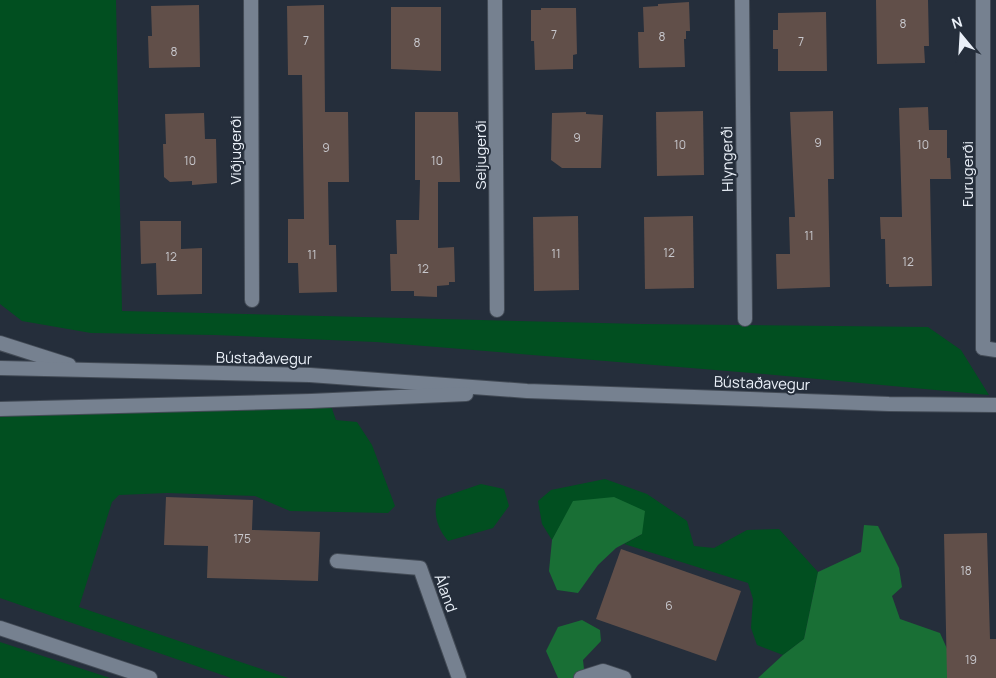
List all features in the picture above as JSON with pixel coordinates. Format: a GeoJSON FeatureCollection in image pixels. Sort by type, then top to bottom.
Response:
{"type":"FeatureCollection","features":[{"type":"Feature","properties":{"kind":"street","name":"Viðjugerði"},"geometry":{"type":"LineString","coordinates":[[251,0],[252,300]]}},
{"type":"Feature","properties":{"kind":"street","name":"Seljugerði"},"geometry":{"type":"LineString","coordinates":[[495,0],[497,310]]}},
{"type":"Feature","properties":{"kind":"street","name":"Hlyngerði"},"geometry":{"type":"LineString","coordinates":[[742,0],[745,319]]}},
{"type":"Feature","properties":{"kind":"street","name":"Furugerði"},"geometry":{"type":"LineString","coordinates":[[983,0],[989,349]]}},
{"type":"Feature","properties":{"kind":"street"},"geometry":{"type":"LineString","coordinates":[[0,342],[84,370]]}},
{"type":"Feature","properties":{"kind":"street","name":"Bústaðavegur"},"geometry":{"type":"LineString","coordinates":[[0,368],[310,375],[527,391],[889,404],[996,405]]}},
{"type":"Feature","properties":{"kind":"street","name":"Bústaðavegur"},"geometry":{"type":"LineString","coordinates":[[0,409],[311,401],[527,391]]}},
{"type":"Feature","properties":{"kind":"street","name":"Áland"},"geometry":{"type":"LineString","coordinates":[[337,561],[420,568],[459,678]]}},
{"type":"Feature","properties":{"kind":"street"},"geometry":{"type":"LineString","coordinates":[[0,628],[150,678]]}},
{"type":"Feature","properties":{"kind":"street"},"geometry":{"type":"LineString","coordinates":[[581,678],[603,671],[624,678]]}},
{"type":"Feature","properties":{"kind":"green space"},"geometry":{"type":"Polygon","coordinates":[[[0,0],[116,0],[122,311],[641,324],[928,327],[961,350],[989,395],[764,374],[376,342],[215,335],[91,333],[22,321],[0,304],[0,0]]]}},
{"type":"Feature","properties":{"kind":"green space"},"geometry":{"type":"Polygon","coordinates":[[[331,406],[336,420],[357,422],[372,445],[395,506],[388,513],[290,511],[255,496],[167,493],[119,495],[112,502],[79,607],[288,678],[231,678],[0,598],[0,416],[331,406]]]}},
{"type":"Feature","properties":{"kind":"green space"},"geometry":{"type":"Polygon","coordinates":[[[605,479],[647,494],[687,521],[694,546],[714,548],[747,530],[779,529],[818,572],[804,639],[783,655],[757,645],[751,628],[753,599],[748,583],[624,544],[642,534],[574,501],[552,540],[542,524],[538,501],[551,490],[605,479]]]}},
{"type":"Feature","properties":{"kind":"green space"},"geometry":{"type":"Polygon","coordinates":[[[481,484],[504,489],[509,506],[493,528],[448,541],[441,532],[437,521],[437,499],[481,484]]]}},
{"type":"Feature","properties":{"kind":"green space"},"geometry":{"type":"Polygon","coordinates":[[[614,497],[645,511],[642,534],[616,548],[598,565],[578,593],[557,590],[549,571],[552,540],[573,501],[614,497]]]}},
{"type":"Feature","properties":{"kind":"green space"},"geometry":{"type":"Polygon","coordinates":[[[864,525],[878,526],[899,568],[902,587],[892,596],[900,619],[940,633],[957,671],[964,678],[758,678],[804,639],[818,572],[861,552],[864,525]]]}},
{"type":"Feature","properties":{"kind":"green space"},"geometry":{"type":"Polygon","coordinates":[[[582,620],[600,630],[601,641],[583,660],[585,678],[558,678],[546,651],[558,627],[582,620]]]}},
{"type":"Feature","properties":{"kind":"green space"},"geometry":{"type":"Polygon","coordinates":[[[0,642],[110,678],[0,678],[0,642]]]}},
{"type":"Feature","properties":{"kind":"building"},"geometry":{"type":"Polygon","coordinates":[[[876,0],[928,0],[929,46],[924,46],[925,63],[877,64],[876,0]]]}},
{"type":"Feature","properties":{"kind":"building"},"geometry":{"type":"Polygon","coordinates":[[[689,2],[690,31],[686,31],[686,39],[684,39],[685,67],[639,68],[638,32],[644,32],[643,7],[689,2]]]}},
{"type":"Feature","properties":{"kind":"building"},"geometry":{"type":"Polygon","coordinates":[[[199,5],[200,67],[149,68],[148,36],[152,36],[151,6],[199,5]]]}},
{"type":"Feature","properties":{"kind":"building"},"geometry":{"type":"Polygon","coordinates":[[[324,5],[325,112],[348,112],[349,182],[328,182],[329,245],[336,245],[337,292],[299,293],[298,263],[288,263],[288,219],[304,219],[302,75],[288,75],[287,6],[324,5]]]}},
{"type":"Feature","properties":{"kind":"building"},"geometry":{"type":"Polygon","coordinates":[[[391,7],[441,7],[441,71],[391,69],[391,7]]]}},
{"type":"Feature","properties":{"kind":"building"},"geometry":{"type":"Polygon","coordinates":[[[541,8],[576,8],[577,54],[573,55],[573,69],[535,70],[534,41],[531,41],[531,10],[541,10],[541,8]]]}},
{"type":"Feature","properties":{"kind":"building"},"geometry":{"type":"Polygon","coordinates":[[[826,12],[827,71],[778,71],[778,49],[773,49],[773,30],[778,30],[778,13],[826,12]]]}},
{"type":"Feature","properties":{"kind":"building"},"geometry":{"type":"Polygon","coordinates":[[[928,107],[929,130],[947,130],[947,158],[950,158],[951,179],[930,179],[932,286],[889,287],[889,284],[886,284],[885,239],[881,239],[880,217],[902,217],[899,108],[928,107]]]}},
{"type":"Feature","properties":{"kind":"building"},"geometry":{"type":"Polygon","coordinates":[[[703,111],[704,175],[657,176],[656,112],[703,111]]]}},
{"type":"Feature","properties":{"kind":"building"},"geometry":{"type":"Polygon","coordinates":[[[833,111],[834,179],[828,179],[830,287],[777,289],[776,254],[790,254],[789,217],[795,217],[790,112],[833,111]]]}},
{"type":"Feature","properties":{"kind":"building"},"geometry":{"type":"Polygon","coordinates":[[[415,112],[458,112],[460,182],[438,182],[438,248],[454,247],[455,282],[449,282],[449,285],[437,286],[437,297],[414,296],[414,291],[391,291],[390,254],[397,254],[396,220],[419,220],[420,180],[415,180],[415,112]]]}},
{"type":"Feature","properties":{"kind":"building"},"geometry":{"type":"Polygon","coordinates":[[[586,112],[586,114],[603,115],[601,168],[562,168],[551,160],[552,113],[586,112]]]}},
{"type":"Feature","properties":{"kind":"building"},"geometry":{"type":"Polygon","coordinates":[[[204,113],[205,139],[216,139],[217,183],[192,185],[192,181],[170,182],[164,177],[163,144],[166,144],[165,114],[204,113]]]}},
{"type":"Feature","properties":{"kind":"building"},"geometry":{"type":"Polygon","coordinates":[[[578,216],[579,290],[534,291],[533,217],[578,216]]]}},
{"type":"Feature","properties":{"kind":"building"},"geometry":{"type":"Polygon","coordinates":[[[693,216],[694,288],[645,289],[644,217],[693,216]]]}},
{"type":"Feature","properties":{"kind":"building"},"geometry":{"type":"Polygon","coordinates":[[[140,221],[181,221],[181,249],[202,248],[202,294],[157,295],[156,263],[141,264],[140,221]]]}},
{"type":"Feature","properties":{"kind":"building"},"geometry":{"type":"Polygon","coordinates":[[[166,497],[253,500],[252,530],[320,532],[318,581],[207,578],[208,546],[164,545],[166,497]]]}},
{"type":"Feature","properties":{"kind":"building"},"geometry":{"type":"Polygon","coordinates":[[[987,533],[990,639],[996,639],[996,678],[947,678],[944,534],[987,533]]]}},
{"type":"Feature","properties":{"kind":"building"},"geometry":{"type":"Polygon","coordinates":[[[621,549],[741,591],[716,661],[596,619],[621,549]]]}}]}
